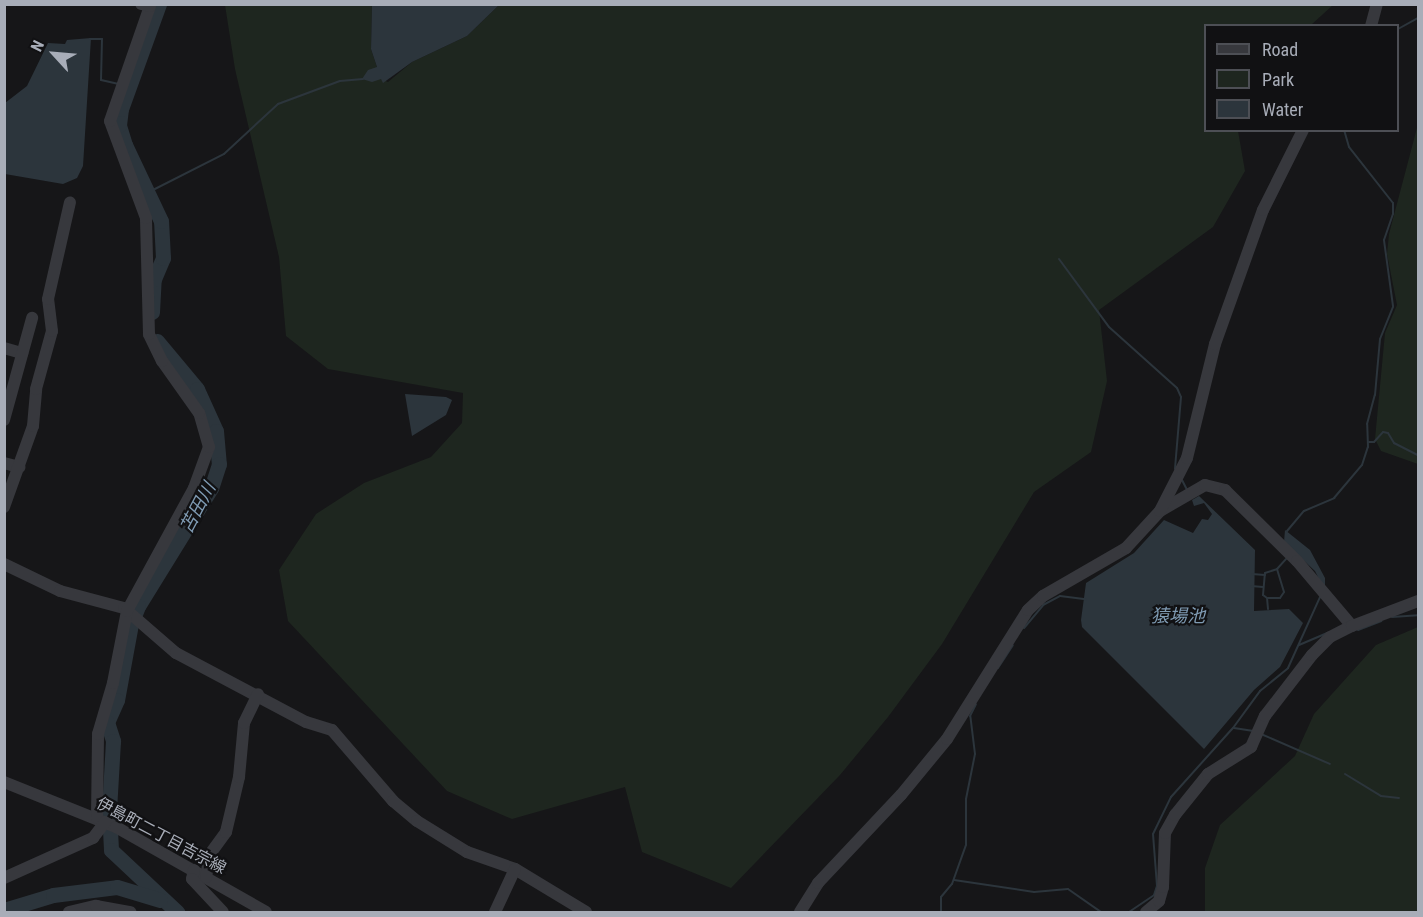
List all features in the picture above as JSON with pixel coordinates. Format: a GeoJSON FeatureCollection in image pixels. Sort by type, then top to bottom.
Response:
{"type":"FeatureCollection","features":[{"type":"Feature","properties":{"kind":"street"},"geometry":{"type":"LineString","coordinates":[[4,878],[93,838],[106,822],[98,734],[113,683],[129,612],[189,498],[209,447],[199,413],[162,362],[149,334],[146,218],[110,122],[150,6],[141,4]]}},
{"type":"Feature","properties":{"kind":"street"},"geometry":{"type":"LineString","coordinates":[[1372,24],[1377,4]]}},
{"type":"Feature","properties":{"kind":"street"},"geometry":{"type":"LineString","coordinates":[[800,912],[818,882],[901,795],[946,739],[1028,610],[1043,596],[1126,548],[1160,511],[1187,458],[1215,344],[1263,210],[1302,132]]}},
{"type":"Feature","properties":{"kind":"street"},"geometry":{"type":"LineString","coordinates":[[4,507],[36,414],[36,389],[52,331],[48,299],[70,202]]}},
{"type":"Feature","properties":{"kind":"street"},"geometry":{"type":"LineString","coordinates":[[4,420],[32,318]]}},
{"type":"Feature","properties":{"kind":"street"},"geometry":{"type":"LineString","coordinates":[[4,348],[22,353]]}},
{"type":"Feature","properties":{"kind":"street"},"geometry":{"type":"LineString","coordinates":[[4,463],[19,467]]}},
{"type":"Feature","properties":{"kind":"street"},"geometry":{"type":"LineString","coordinates":[[1160,511],[1205,485],[1220,487],[1290,554],[1348,628]]}},
{"type":"Feature","properties":{"kind":"street"},"geometry":{"type":"LineString","coordinates":[[4,564],[60,591],[129,612],[176,653],[258,694],[306,722],[340,736],[357,762],[417,821],[467,852],[515,869],[586,912]]}},
{"type":"Feature","properties":{"kind":"street"},"geometry":{"type":"LineString","coordinates":[[1146,912],[1161,894],[1165,833],[1175,815],[1208,774],[1251,747],[1264,716],[1312,655],[1348,628],[1419,601]]}},
{"type":"Feature","properties":{"kind":"street"},"geometry":{"type":"LineString","coordinates":[[206,877],[210,854],[226,832],[239,777],[244,723],[258,694]]}},
{"type":"Feature","properties":{"kind":"street","name":"伊島町二丁目吉宗線"},"geometry":{"type":"LineString","coordinates":[[4,782],[106,822],[266,912]]}},
{"type":"Feature","properties":{"kind":"street"},"geometry":{"type":"LineString","coordinates":[[495,912],[515,869]]}},
{"type":"Feature","properties":{"kind":"street"},"geometry":{"type":"LineString","coordinates":[[194,870],[192,879],[223,912]]}},
{"type":"Feature","properties":{"kind":"street"},"geometry":{"type":"LineString","coordinates":[[69,912],[96,906],[130,912]]}},
{"type":"Feature","properties":{"kind":"green space"},"geometry":{"type":"Polygon","coordinates":[[[225,5],[372,5],[371,49],[381,79],[388,82],[412,62],[467,36],[499,5],[1333,5],[1312,24],[1204,24],[1204,132],[1238,132],[1245,171],[1213,227],[1099,310],[1107,381],[1091,452],[1034,492],[942,644],[888,717],[840,775],[731,888],[642,852],[625,787],[512,819],[447,791],[288,621],[279,570],[316,514],[364,483],[431,457],[462,423],[463,393],[328,369],[286,336],[279,257],[235,69],[225,5]]]}},
{"type":"Feature","properties":{"kind":"green space"},"geometry":{"type":"Polygon","coordinates":[[[1418,124],[1418,464],[1381,451],[1375,439],[1385,333],[1397,305],[1387,254],[1389,234],[1418,124]]]}},
{"type":"Feature","properties":{"kind":"green space"},"geometry":{"type":"Polygon","coordinates":[[[1418,627],[1418,912],[1205,912],[1205,868],[1220,825],[1295,756],[1314,714],[1376,645],[1418,627]]]}},
{"type":"Feature","properties":{"kind":"water"},"geometry":{"type":"Polygon","coordinates":[[[372,5],[499,5],[467,36],[412,62],[383,83],[381,79],[372,82],[362,79],[368,70],[377,67],[371,49],[372,5]]]}},
{"type":"Feature","properties":{"kind":"water"},"geometry":{"type":"Polygon","coordinates":[[[91,38],[83,166],[77,178],[63,184],[5,174],[5,103],[27,86],[48,43],[65,44],[67,40],[91,38]]]}},
{"type":"Feature","properties":{"kind":"water"},"geometry":{"type":"Polygon","coordinates":[[[405,394],[446,397],[452,400],[446,415],[412,436],[405,394]]]}},
{"type":"Feature","properties":{"kind":"water","name":"猿場池"},"geometry":{"type":"Polygon","coordinates":[[[1199,496],[1255,550],[1254,611],[1289,609],[1303,623],[1280,667],[1254,690],[1204,749],[1082,627],[1081,620],[1086,583],[1134,553],[1164,520],[1193,533],[1202,519],[1208,520],[1212,514],[1204,503],[1194,506],[1192,500],[1199,496]]]}},
{"type":"Feature","properties":{"kind":"water"},"geometry":{"type":"Polygon","coordinates":[[[1285,530],[1310,550],[1325,578],[1325,591],[1315,571],[1284,542],[1285,530]]]}},
{"type":"Feature","properties":{"kind":"waterway","name":"苫田川"},"geometry":{"type":"LineString","coordinates":[[152,312],[154,279],[163,258],[161,221],[125,145],[119,125],[121,109],[159,4]]}},
{"type":"Feature","properties":{"kind":"waterway"},"geometry":{"type":"LineString","coordinates":[[1399,28],[1418,18]]}},
{"type":"Feature","properties":{"kind":"waterway"},"geometry":{"type":"LineString","coordinates":[[90,39],[102,39],[101,80],[118,84]]}},
{"type":"Feature","properties":{"kind":"waterway"},"geometry":{"type":"LineString","coordinates":[[147,193],[224,154],[278,104],[340,81],[363,79]]}},
{"type":"Feature","properties":{"kind":"waterway"},"geometry":{"type":"LineString","coordinates":[[1287,531],[1304,511],[1334,498],[1362,465],[1368,447],[1367,424],[1375,395],[1380,339],[1393,306],[1384,240],[1393,214],[1393,203],[1349,147],[1345,132]]}},
{"type":"Feature","properties":{"kind":"waterway"},"geometry":{"type":"LineString","coordinates":[[1059,259],[1109,327],[1177,388],[1181,397],[1175,469]]}},
{"type":"Feature","properties":{"kind":"waterway","name":"苫田川"},"geometry":{"type":"LineString","coordinates":[[157,341],[197,389],[216,431],[219,464],[211,488],[138,606],[131,624],[117,700],[107,722],[113,741],[109,810],[111,850],[177,912]]}},
{"type":"Feature","properties":{"kind":"waterway"},"geometry":{"type":"LineString","coordinates":[[1369,442],[1374,442],[1383,432],[1388,433],[1394,443],[1418,455]]}},
{"type":"Feature","properties":{"kind":"waterway"},"geometry":{"type":"LineString","coordinates":[[1182,480],[1187,490]]}},
{"type":"Feature","properties":{"kind":"waterway"},"geometry":{"type":"LineString","coordinates":[[1268,609],[1267,598],[1263,595],[1265,573],[1277,569],[1287,558]]}},
{"type":"Feature","properties":{"kind":"waterway"},"geometry":{"type":"LineString","coordinates":[[1268,598],[1280,598],[1284,592],[1277,569]]}},
{"type":"Feature","properties":{"kind":"waterway"},"geometry":{"type":"LineString","coordinates":[[1252,574],[1265,575]]}},
{"type":"Feature","properties":{"kind":"waterway"},"geometry":{"type":"LineString","coordinates":[[1251,586],[1263,587]]}},
{"type":"Feature","properties":{"kind":"waterway"},"geometry":{"type":"LineString","coordinates":[[1024,628],[1043,605],[1060,596],[1086,599]]}},
{"type":"Feature","properties":{"kind":"waterway"},"geometry":{"type":"LineString","coordinates":[[1129,912],[1154,895],[1157,886],[1153,834],[1171,797],[1233,728],[1260,691],[1288,668],[1320,597]]}},
{"type":"Feature","properties":{"kind":"waterway"},"geometry":{"type":"LineString","coordinates":[[1392,617],[1418,615]]}},
{"type":"Feature","properties":{"kind":"waterway"},"geometry":{"type":"LineString","coordinates":[[1358,630],[1381,621]]}},
{"type":"Feature","properties":{"kind":"waterway"},"geometry":{"type":"LineString","coordinates":[[1299,645],[1327,633]]}},
{"type":"Feature","properties":{"kind":"waterway"},"geometry":{"type":"LineString","coordinates":[[998,668],[1013,645]]}},
{"type":"Feature","properties":{"kind":"waterway"},"geometry":{"type":"LineString","coordinates":[[941,912],[941,897],[952,884],[966,845],[966,799],[975,754],[970,716],[976,704]]}},
{"type":"Feature","properties":{"kind":"waterway"},"geometry":{"type":"LineString","coordinates":[[1234,728],[1252,731]]}},
{"type":"Feature","properties":{"kind":"waterway"},"geometry":{"type":"LineString","coordinates":[[1261,734],[1330,764]]}},
{"type":"Feature","properties":{"kind":"waterway"},"geometry":{"type":"LineString","coordinates":[[1345,774],[1381,796],[1399,798]]}},
{"type":"Feature","properties":{"kind":"waterway"},"geometry":{"type":"LineString","coordinates":[[954,880],[1034,892],[1068,889],[1101,912]]}},
{"type":"Feature","properties":{"kind":"waterway"},"geometry":{"type":"LineString","coordinates":[[4,910],[53,895],[117,887],[160,900]]}}]}
